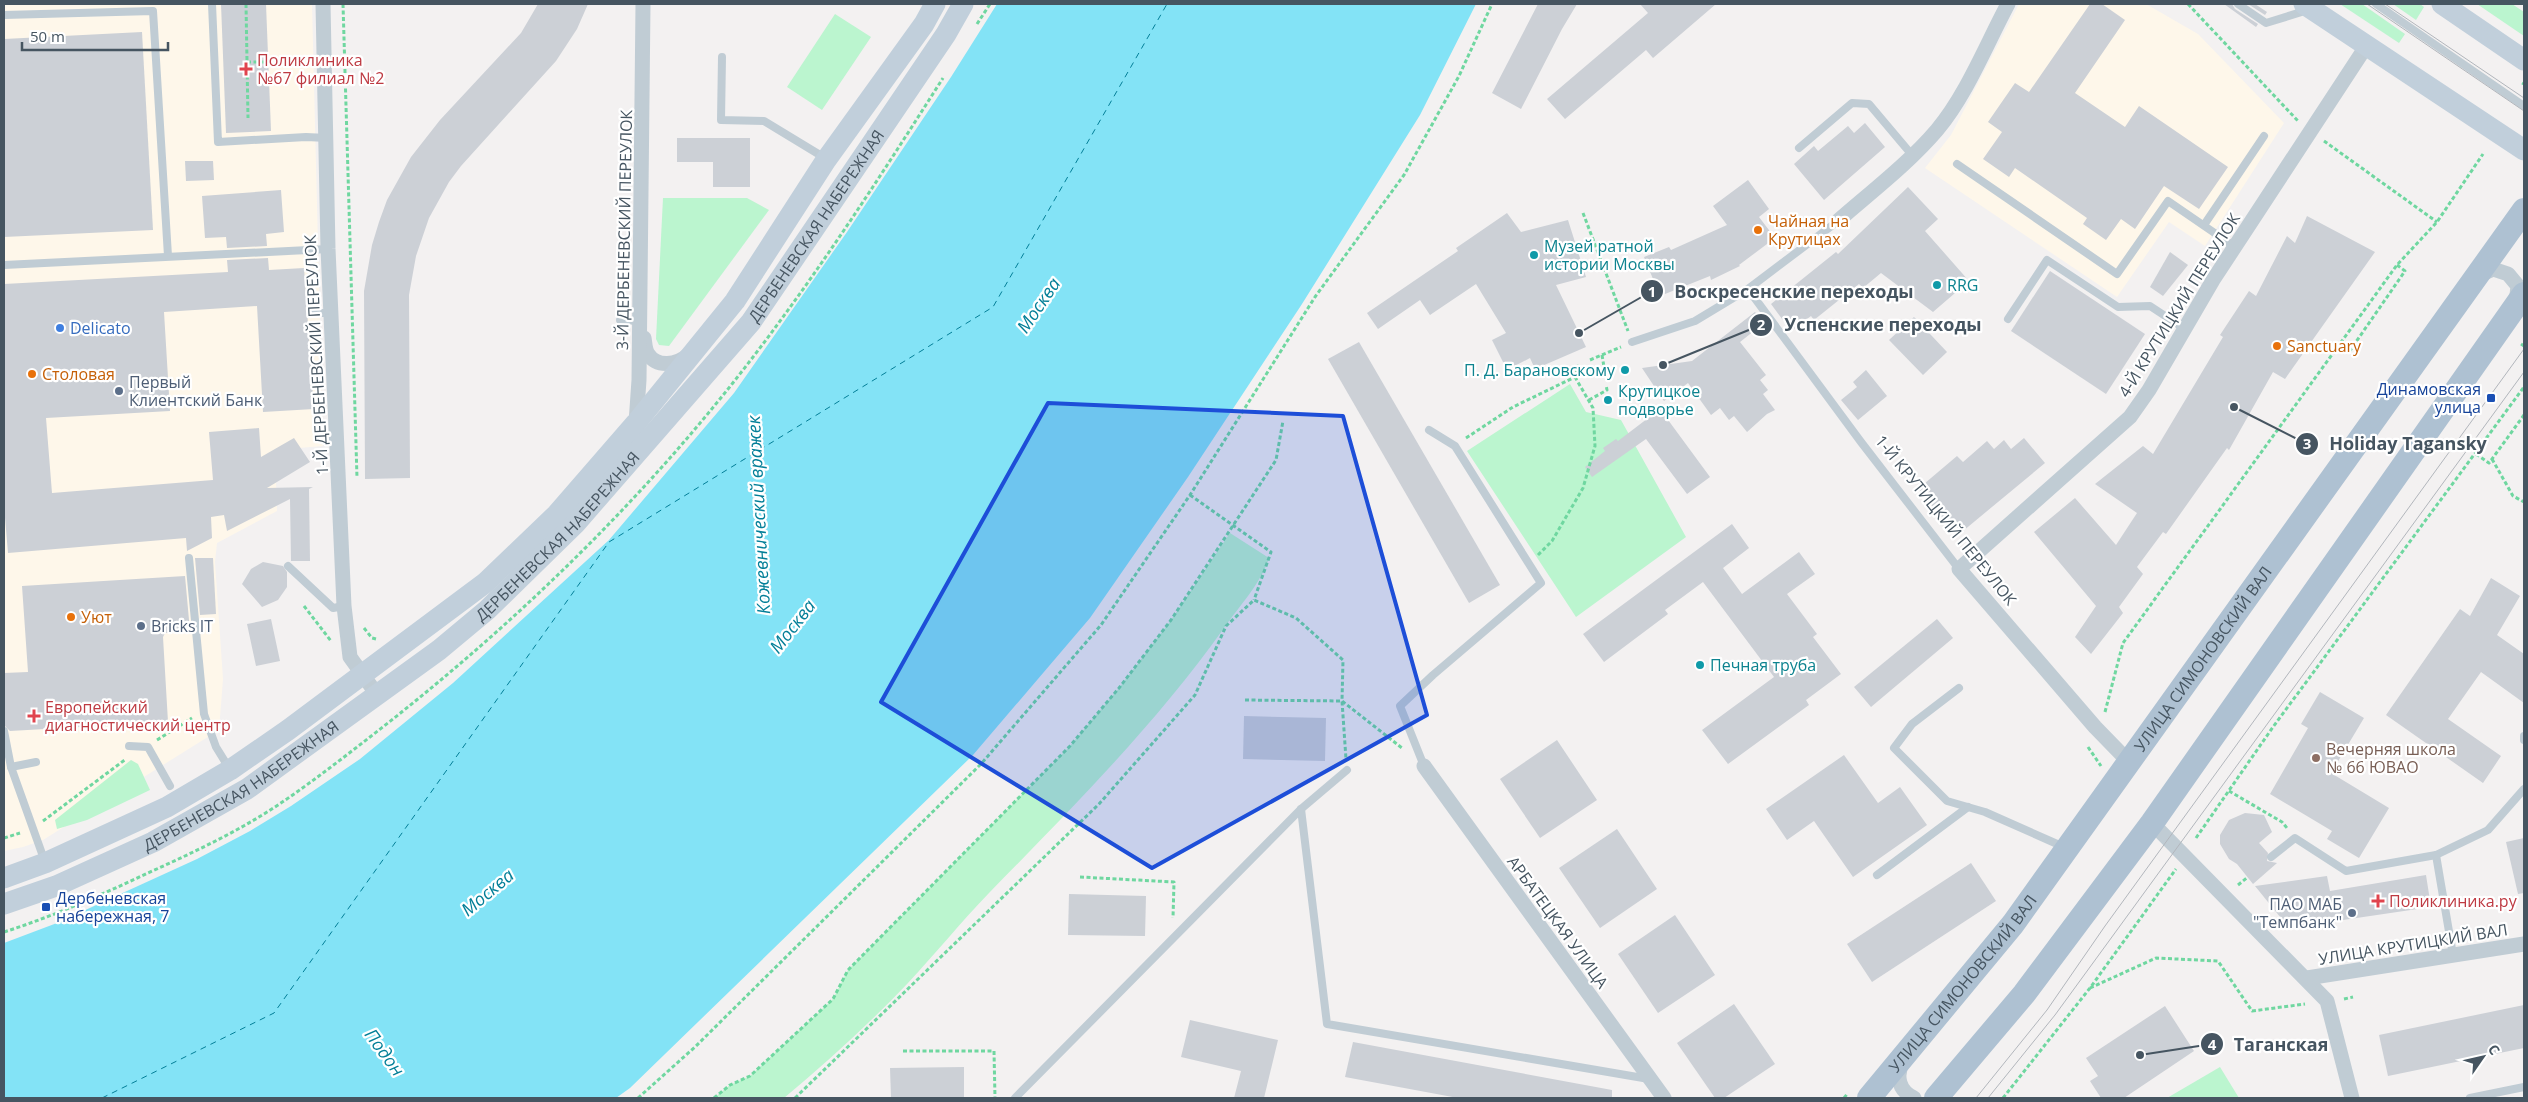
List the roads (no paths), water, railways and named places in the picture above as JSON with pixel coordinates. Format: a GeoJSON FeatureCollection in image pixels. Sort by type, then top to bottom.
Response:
{"type":"FeatureCollection","features":[{"type":"Feature","properties":{"kind":"main road","name":"ДЕРБЕНЕВСКАЯ НАБЕРЕЖНАЯ"},"geometry":{"type":"LineString","coordinates":[[4,878],[45,863],[167,807],[230,770],[362,676],[485,583],[557,514],[636,423],[735,301],[826,160],[924,24],[935,4]]}},
{"type":"Feature","properties":{"kind":"main road","name":"ДЕРБЕНЕВСКАЯ НАБЕРЕЖНАЯ"},"geometry":{"type":"LineString","coordinates":[[4,904],[56,886],[153,842],[247,789],[378,696],[439,650],[487,610],[575,524],[751,322],[946,34],[963,4]]}},
{"type":"Feature","properties":{"kind":"main road"},"geometry":{"type":"LineString","coordinates":[[2442,4],[2524,60]]}},
{"type":"Feature","properties":{"kind":"main road"},"geometry":{"type":"LineString","coordinates":[[2308,6],[2524,150]]}},
{"type":"Feature","properties":{"kind":"main road","name":"УЛИЦА СИМОНОВСКИЙ ВАЛ"},"geometry":{"type":"LineString","coordinates":[[1859,1095],[1908,1053],[2013,924],[2524,210]]}},
{"type":"Feature","properties":{"kind":"main road"},"geometry":{"type":"LineString","coordinates":[[1942,1092],[2024,994],[2152,823],[2520,300]]}},
{"type":"Feature","properties":{"kind":"street","name":"1-Й ДЕРБЕНЕВСКИЙ ПЕРЕУЛОК"},"geometry":{"type":"LineString","coordinates":[[323,4],[328,249],[344,606],[350,657],[378,696]]}},
{"type":"Feature","properties":{"kind":"street","name":"3-Й ДЕРБЕНЕВСКИЙ ПЕРЕУЛОК"},"geometry":{"type":"LineString","coordinates":[[635,457],[640,321],[644,4]]}},
{"type":"Feature","properties":{"kind":"street"},"geometry":{"type":"LineString","coordinates":[[1838,221],[1938,130],[1963,90],[2008,4]]}},
{"type":"Feature","properties":{"kind":"street","name":"4-Й КРУТИЦКИЙ ПЕРЕУЛОК"},"geometry":{"type":"LineString","coordinates":[[1959,569],[2130,417],[2149,390],[2235,247],[2367,45]]}},
{"type":"Feature","properties":{"kind":"street"},"geometry":{"type":"LineString","coordinates":[[2476,278],[2484,272],[2493,269],[2508,274],[2518,286],[2520,300]]}},
{"type":"Feature","properties":{"kind":"street"},"geometry":{"type":"LineString","coordinates":[[640,321],[647,353],[658,362],[673,363],[684,359],[696,350]]}},
{"type":"Feature","properties":{"kind":"street","name":"1-Й КРУТИЦКИЙ ПЕРЕУЛОК"},"geometry":{"type":"LineString","coordinates":[[1959,569],[2095,727],[2130,763]]}},
{"type":"Feature","properties":{"kind":"street","name":"АРБАТЕЦКАЯ УЛИЦА"},"geometry":{"type":"LineString","coordinates":[[1424,766],[1664,1098]]}},
{"type":"Feature","properties":{"kind":"street"},"geometry":{"type":"LineString","coordinates":[[2152,823],[2328,1001],[2352,1098]]}},
{"type":"Feature","properties":{"kind":"street","name":"УЛИЦА КРУТИЦКИЙ ВАЛ"},"geometry":{"type":"LineString","coordinates":[[2307,978],[2524,944]]}},
{"type":"Feature","properties":{"kind":"street"},"geometry":{"type":"LineString","coordinates":[[1908,1053],[1901,1066],[1900,1086],[1907,1095],[1914,1098]]}},
{"type":"Feature","properties":{"kind":"street"},"geometry":{"type":"LineString","coordinates":[[1927,1098],[1942,1092]]}},
{"type":"Feature","properties":{"kind":"lane"},"geometry":{"type":"LineString","coordinates":[[212,4],[218,142],[327,138]]}},
{"type":"Feature","properties":{"kind":"lane"},"geometry":{"type":"LineString","coordinates":[[2238,4],[2266,23],[2308,6]]}},
{"type":"Feature","properties":{"kind":"lane"},"geometry":{"type":"LineString","coordinates":[[2376,4],[2524,106]]}},
{"type":"Feature","properties":{"kind":"lane"},"geometry":{"type":"LineString","coordinates":[[4,15],[153,11],[168,256]]}},
{"type":"Feature","properties":{"kind":"lane"},"geometry":{"type":"LineString","coordinates":[[722,57],[721,120],[764,121],[814,150],[826,160]]}},
{"type":"Feature","properties":{"kind":"lane"},"geometry":{"type":"LineString","coordinates":[[1800,148],[1852,103],[1869,104],[1912,155]]}},
{"type":"Feature","properties":{"kind":"lane"},"geometry":{"type":"LineString","coordinates":[[2204,225],[2264,136]]}},
{"type":"Feature","properties":{"kind":"lane"},"geometry":{"type":"LineString","coordinates":[[1957,164],[2117,274],[2168,201],[2235,247]]}},
{"type":"Feature","properties":{"kind":"lane"},"geometry":{"type":"LineString","coordinates":[[1632,342],[1695,321],[1748,289],[1838,221]]}},
{"type":"Feature","properties":{"kind":"lane"},"geometry":{"type":"LineString","coordinates":[[4,265],[328,249]]}},
{"type":"Feature","properties":{"kind":"lane"},"geometry":{"type":"LineString","coordinates":[[2008,319],[2047,260],[2118,307],[2150,306],[2185,329]]}},
{"type":"Feature","properties":{"kind":"lane","name":"1-Й КРУТИЦКИЙ ПЕРЕУЛОК"},"geometry":{"type":"LineString","coordinates":[[1748,289],[1959,569]]}},
{"type":"Feature","properties":{"kind":"lane"},"geometry":{"type":"LineString","coordinates":[[314,313],[332,313]]}},
{"type":"Feature","properties":{"kind":"lane"},"geometry":{"type":"LineString","coordinates":[[620,320],[640,321]]}},
{"type":"Feature","properties":{"kind":"lane"},"geometry":{"type":"LineString","coordinates":[[1424,766],[1400,706],[1433,675],[1541,583],[1455,446],[1429,430]]}},
{"type":"Feature","properties":{"kind":"lane"},"geometry":{"type":"LineString","coordinates":[[189,558],[204,714],[216,747],[230,770]]}},
{"type":"Feature","properties":{"kind":"lane"},"geometry":{"type":"LineString","coordinates":[[288,566],[333,608],[344,606]]}},
{"type":"Feature","properties":{"kind":"lane"},"geometry":{"type":"LineString","coordinates":[[1959,688],[1912,724],[1894,748],[1947,801],[1985,812],[2068,849]]}},
{"type":"Feature","properties":{"kind":"lane"},"geometry":{"type":"LineString","coordinates":[[4,731],[11,767],[45,863]]}},
{"type":"Feature","properties":{"kind":"lane"},"geometry":{"type":"LineString","coordinates":[[129,746],[148,746],[170,786]]}},
{"type":"Feature","properties":{"kind":"lane"},"geometry":{"type":"LineString","coordinates":[[11,767],[36,762]]}},
{"type":"Feature","properties":{"kind":"lane"},"geometry":{"type":"LineString","coordinates":[[1015,1098],[1301,809],[1346,770]]}},
{"type":"Feature","properties":{"kind":"lane"},"geometry":{"type":"LineString","coordinates":[[2271,857],[2296,838],[2346,871],[2436,855],[2488,830],[2524,789]]}},
{"type":"Feature","properties":{"kind":"lane"},"geometry":{"type":"LineString","coordinates":[[1877,875],[1968,807]]}},
{"type":"Feature","properties":{"kind":"lane"},"geometry":{"type":"LineString","coordinates":[[1301,809],[1327,1024],[1651,1080]]}},
{"type":"Feature","properties":{"kind":"lane"},"geometry":{"type":"LineString","coordinates":[[2436,855],[2454,955]]}},
{"type":"Feature","properties":{"kind":"lane"},"geometry":{"type":"LineString","coordinates":[[2470,1098],[2524,1087]]}},
{"type":"Feature","properties":{"kind":"water"},"geometry":{"type":"Polygon","coordinates":[[[997,4],[1476,4],[1420,115],[1302,304],[1188,477],[1090,618],[973,755],[630,1088],[616,1098],[4,1098],[4,943],[57,923],[197,859],[250,831],[291,806],[360,759],[453,683],[609,540],[734,393],[847,232],[951,77],[997,4]]]}},
{"type":"Feature","properties":{"kind":"tram line"},"geometry":{"type":"LineString","coordinates":[[2367,4],[2524,111]]}},
{"type":"Feature","properties":{"kind":"tram line"},"geometry":{"type":"LineString","coordinates":[[2385,4],[2524,98]]}},
{"type":"Feature","properties":{"kind":"tram line"},"geometry":{"type":"LineString","coordinates":[[1976,1098],[2047,1010],[2105,926],[2524,349]]}},
{"type":"Feature","properties":{"kind":"tram line"},"geometry":{"type":"LineString","coordinates":[[1988,1098],[2055,1015],[2524,372]]}},
{"type":"Feature","properties":{"kind":"place","name":"Поликлиника №67 филиал №2"},"geometry":{"type":"Point","coordinates":[246,69]}},
{"type":"Feature","properties":{"kind":"place","name":"Чайная на Крутицах"},"geometry":{"type":"Point","coordinates":[1758,230]}},
{"type":"Feature","properties":{"kind":"place","name":"Музей ратной истории Москвы"},"geometry":{"type":"Point","coordinates":[1534,255]}},
{"type":"Feature","properties":{"kind":"place","name":"RRG"},"geometry":{"type":"Point","coordinates":[1937,285]}},
{"type":"Feature","properties":{"kind":"place","name":"Delicato"},"geometry":{"type":"Point","coordinates":[60,328]}},
{"type":"Feature","properties":{"kind":"place","name":"Воскресенские переходы"},"geometry":{"type":"Point","coordinates":[1579,333]}},
{"type":"Feature","properties":{"kind":"place","name":"Sanctuary"},"geometry":{"type":"Point","coordinates":[2277,346]}},
{"type":"Feature","properties":{"kind":"place","name":"Успенские переходы"},"geometry":{"type":"Point","coordinates":[1663,365]}},
{"type":"Feature","properties":{"kind":"place","name":"П. Д. Барановскому"},"geometry":{"type":"Point","coordinates":[1625,370]}},
{"type":"Feature","properties":{"kind":"place","name":"Столовая"},"geometry":{"type":"Point","coordinates":[32,374]}},
{"type":"Feature","properties":{"kind":"place","name":"Первый Клиентский Банк"},"geometry":{"type":"Point","coordinates":[119,391]}},
{"type":"Feature","properties":{"kind":"place","name":"Динамовская улица"},"geometry":{"type":"Point","coordinates":[2491,398]}},
{"type":"Feature","properties":{"kind":"place","name":"Крутицкое подворье"},"geometry":{"type":"Point","coordinates":[1608,400]}},
{"type":"Feature","properties":{"kind":"place","name":"Holiday Tagansky"},"geometry":{"type":"Point","coordinates":[2234,407]}},
{"type":"Feature","properties":{"kind":"place","name":"Уют"},"geometry":{"type":"Point","coordinates":[71,617]}},
{"type":"Feature","properties":{"kind":"place","name":"Bricks IT"},"geometry":{"type":"Point","coordinates":[141,626]}},
{"type":"Feature","properties":{"kind":"place","name":"Печная труба"},"geometry":{"type":"Point","coordinates":[1700,665]}},
{"type":"Feature","properties":{"kind":"place","name":"Европейский диагностический центр"},"geometry":{"type":"Point","coordinates":[34,716]}},
{"type":"Feature","properties":{"kind":"place","name":"Вечерняя школа № 66 ЮВАО"},"geometry":{"type":"Point","coordinates":[2316,758]}},
{"type":"Feature","properties":{"kind":"place","name":"Поликлиника.ру"},"geometry":{"type":"Point","coordinates":[2378,901]}},
{"type":"Feature","properties":{"kind":"place","name":"Дербеневская набережная, 7"},"geometry":{"type":"Point","coordinates":[46,907]}},
{"type":"Feature","properties":{"kind":"place","name":"ПАО МАБ \"Темпбанк\""},"geometry":{"type":"Point","coordinates":[2352,913]}},
{"type":"Feature","properties":{"kind":"place","name":"Таганская"},"geometry":{"type":"Point","coordinates":[2140,1055]}},
{"type":"Feature","properties":{"kind":"water label","name":"Москва"},"geometry":{"type":"Point","coordinates":[1038,305]}},
{"type":"Feature","properties":{"kind":"water label","name":"Кожевнический вражек"},"geometry":{"type":"Point","coordinates":[758,515]}},
{"type":"Feature","properties":{"kind":"water label","name":"Москва"},"geometry":{"type":"Point","coordinates":[792,626]}},
{"type":"Feature","properties":{"kind":"water label","name":"Москва"},"geometry":{"type":"Point","coordinates":[487,892]}},
{"type":"Feature","properties":{"kind":"water label","name":"Подон"},"geometry":{"type":"Point","coordinates":[385,1052]}}]}
